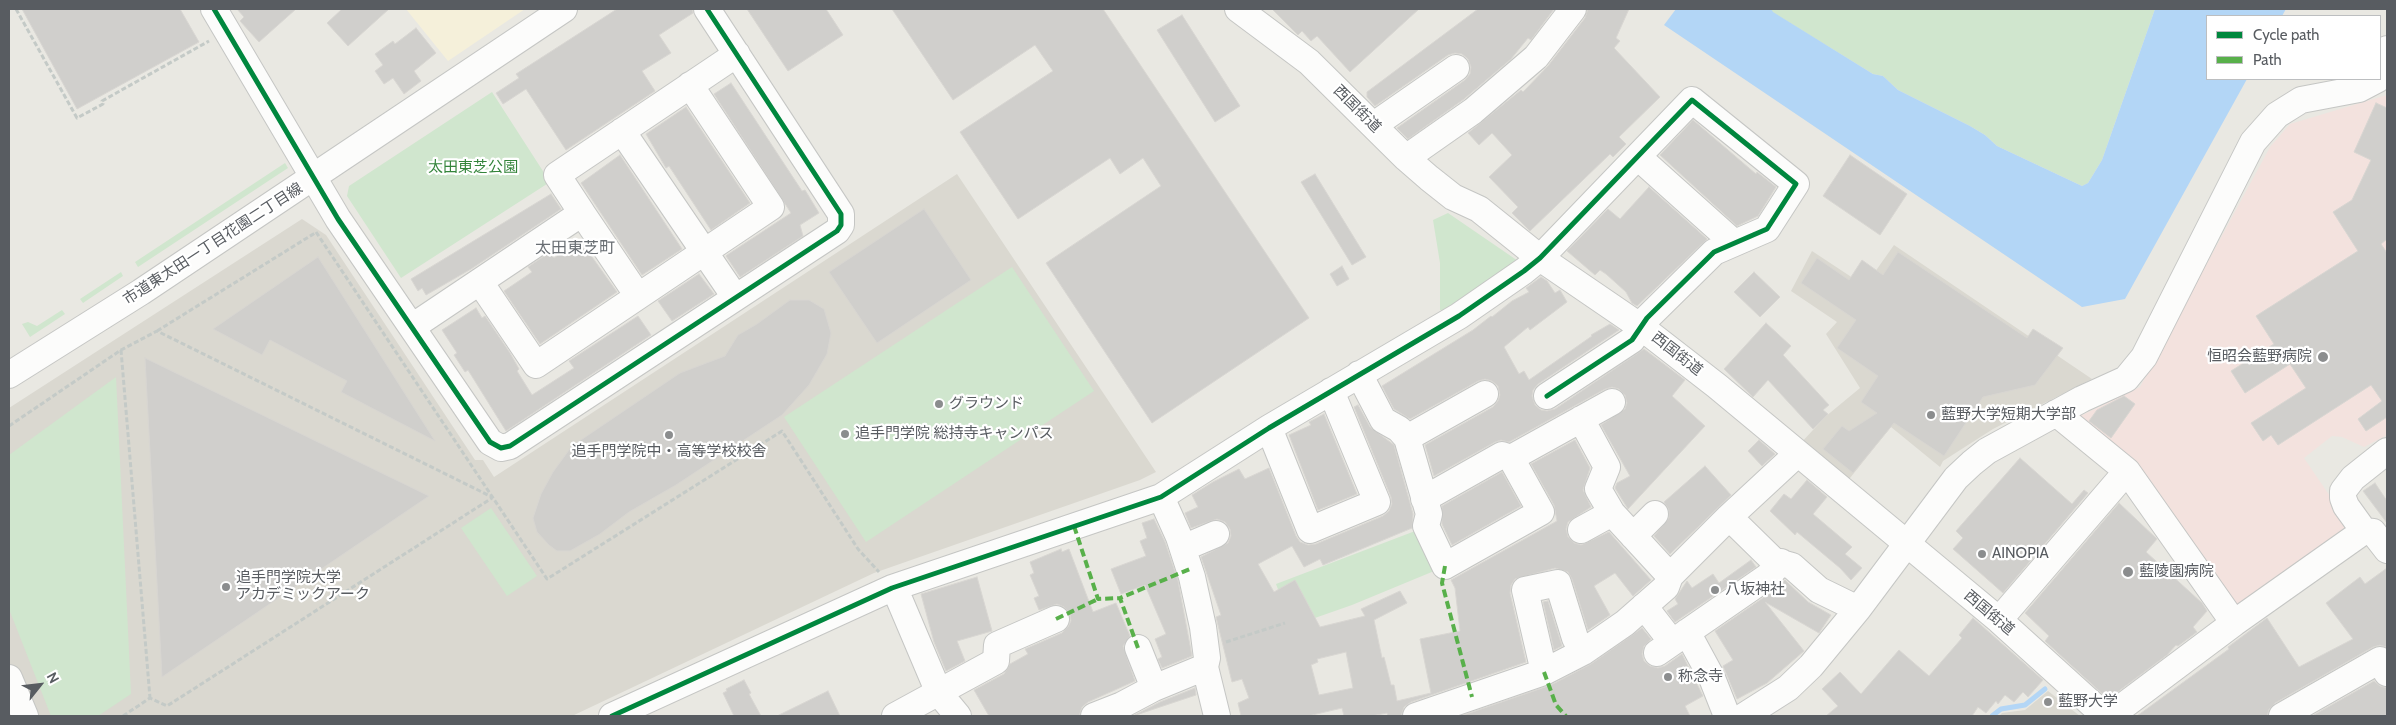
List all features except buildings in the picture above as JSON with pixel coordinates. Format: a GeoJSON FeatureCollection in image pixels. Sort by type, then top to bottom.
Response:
{"type":"FeatureCollection","features":[{"type":"Feature","properties":{"kind":"street"},"geometry":{"type":"LineString","coordinates":[[214,9],[312,178],[338,219],[490,442],[502,448],[510,446],[837,230],[842,221],[842,214],[708,9]]}},
{"type":"Feature","properties":{"kind":"street","name":"市道東太田一丁目花園二丁目線"},"geometry":{"type":"LineString","coordinates":[[9,375],[141,292],[564,9]]}},
{"type":"Feature","properties":{"kind":"street"},"geometry":{"type":"LineString","coordinates":[[1406,158],[1473,111],[1536,57],[1573,9]]}},
{"type":"Feature","properties":{"kind":"street","name":"西国街道"},"geometry":{"type":"LineString","coordinates":[[1242,10],[1309,62],[1406,158],[1453,197],[1479,209],[1540,258],[1642,327],[1717,386],[1999,620],[2105,716]]}},
{"type":"Feature","properties":{"kind":"street"},"geometry":{"type":"LineString","coordinates":[[2381,69],[2387,48]]}},
{"type":"Feature","properties":{"kind":"street"},"geometry":{"type":"LineString","coordinates":[[638,296],[557,175],[737,54]]}},
{"type":"Feature","properties":{"kind":"street"},"geometry":{"type":"LineString","coordinates":[[1374,125],[1456,68]]}},
{"type":"Feature","properties":{"kind":"street"},"geometry":{"type":"LineString","coordinates":[[1744,716],[1798,679],[1858,609],[1956,478],[1972,463],[1987,451],[2126,378],[2144,357],[2253,142],[2277,115],[2301,100],[2359,89],[2377,80]]}},
{"type":"Feature","properties":{"kind":"street"},"geometry":{"type":"LineString","coordinates":[[480,282],[536,365],[771,207],[690,85]]}},
{"type":"Feature","properties":{"kind":"street"},"geometry":{"type":"LineString","coordinates":[[612,716],[892,588],[1161,497],[1269,428],[1459,316],[1540,258],[1692,100],[1796,184],[1767,229],[1733,242],[1714,252],[1647,318],[1637,335],[1626,345],[1547,396]]}},
{"type":"Feature","properties":{"kind":"street"},"geometry":{"type":"LineString","coordinates":[[622,131],[735,297]]}},
{"type":"Feature","properties":{"kind":"street"},"geometry":{"type":"LineString","coordinates":[[1638,157],[1733,242]]}},
{"type":"Feature","properties":{"kind":"street"},"geometry":{"type":"LineString","coordinates":[[412,327],[582,213]]}},
{"type":"Feature","properties":{"kind":"street"},"geometry":{"type":"LineString","coordinates":[[1359,374],[1383,420],[1400,429],[1407,438],[1429,514],[1426,526],[1445,566],[1542,512],[1511,458]]}},
{"type":"Feature","properties":{"kind":"street"},"geometry":{"type":"LineString","coordinates":[[1269,428],[1310,530],[1378,502],[1331,391]]}},
{"type":"Feature","properties":{"kind":"street"},"geometry":{"type":"LineString","coordinates":[[1407,438],[1485,394]]}},
{"type":"Feature","properties":{"kind":"street"},"geometry":{"type":"LineString","coordinates":[[1424,498],[1502,456],[1511,458],[1612,402]]}},
{"type":"Feature","properties":{"kind":"street"},"geometry":{"type":"LineString","coordinates":[[2056,414],[2127,472],[2234,623]]}},
{"type":"Feature","properties":{"kind":"street"},"geometry":{"type":"LineString","coordinates":[[1581,419],[1607,467],[1598,489],[1612,513],[1670,576]]}},
{"type":"Feature","properties":{"kind":"street"},"geometry":{"type":"LineString","coordinates":[[2364,531],[2346,506],[2343,491],[2353,478],[2387,451]]}},
{"type":"Feature","properties":{"kind":"street"},"geometry":{"type":"LineString","coordinates":[[1416,716],[1544,672],[1583,652],[1625,623],[1666,586],[1670,576],[1729,517],[1797,454]]}},
{"type":"Feature","properties":{"kind":"street"},"geometry":{"type":"LineString","coordinates":[[1999,620],[2127,472]]}},
{"type":"Feature","properties":{"kind":"street"},"geometry":{"type":"LineString","coordinates":[[1161,497],[1183,548],[1197,597],[1216,716]]}},
{"type":"Feature","properties":{"kind":"street"},"geometry":{"type":"LineString","coordinates":[[1581,530],[1612,513]]}},
{"type":"Feature","properties":{"kind":"street"},"geometry":{"type":"LineString","coordinates":[[1633,536],[1655,514]]}},
{"type":"Feature","properties":{"kind":"street"},"geometry":{"type":"LineString","coordinates":[[1729,517],[1774,561],[1792,566],[1819,590],[1858,609]]}},
{"type":"Feature","properties":{"kind":"street"},"geometry":{"type":"LineString","coordinates":[[2110,716],[2234,623],[2364,531],[2373,532],[2387,550]]}},
{"type":"Feature","properties":{"kind":"street"},"geometry":{"type":"LineString","coordinates":[[1183,548],[1216,534]]}},
{"type":"Feature","properties":{"kind":"street"},"geometry":{"type":"LineString","coordinates":[[1672,642],[1767,577],[1781,562]]}},
{"type":"Feature","properties":{"kind":"street"},"geometry":{"type":"LineString","coordinates":[[1544,672],[1525,590],[1558,583],[1575,638],[1583,652]]}},
{"type":"Feature","properties":{"kind":"street"},"geometry":{"type":"LineString","coordinates":[[892,588],[897,594],[939,693],[958,716]]}},
{"type":"Feature","properties":{"kind":"street"},"geometry":{"type":"LineString","coordinates":[[1644,606],[1672,642],[1712,678],[1727,716]]}},
{"type":"Feature","properties":{"kind":"street"},"geometry":{"type":"LineString","coordinates":[[895,716],[996,662],[997,645],[1056,619]]}},
{"type":"Feature","properties":{"kind":"street"},"geometry":{"type":"LineString","coordinates":[[1138,648],[1154,688]]}},
{"type":"Feature","properties":{"kind":"street"},"geometry":{"type":"LineString","coordinates":[[1094,716],[1122,705],[1206,658]]}},
{"type":"Feature","properties":{"kind":"street"},"geometry":{"type":"LineString","coordinates":[[2282,716],[2380,660],[2387,673]]}},
{"type":"Feature","properties":{"kind":"street"},"geometry":{"type":"LineString","coordinates":[[9,678],[25,716]]}},
{"type":"Feature","properties":{"kind":"path"},"geometry":{"type":"LineString","coordinates":[[16,9],[77,118],[103,104],[100,99],[218,36]]}},
{"type":"Feature","properties":{"kind":"path"},"geometry":{"type":"LineString","coordinates":[[9,426],[121,350],[157,331],[338,219]]}},
{"type":"Feature","properties":{"kind":"path"},"geometry":{"type":"LineString","coordinates":[[316,232],[547,579],[782,431],[858,549],[892,588]]}},
{"type":"Feature","properties":{"kind":"path"},"geometry":{"type":"LineString","coordinates":[[157,331],[492,497]]}},
{"type":"Feature","properties":{"kind":"path"},"geometry":{"type":"LineString","coordinates":[[121,350],[150,698]]}},
{"type":"Feature","properties":{"kind":"path"},"geometry":{"type":"LineString","coordinates":[[150,698],[167,706],[492,497]]}},
{"type":"Feature","properties":{"kind":"path"},"geometry":{"type":"LineString","coordinates":[[1206,658],[1252,635],[1285,623]]}},
{"type":"Feature","properties":{"kind":"path"},"geometry":{"type":"LineString","coordinates":[[123,716],[150,698]]}},
{"type":"Feature","properties":{"kind":"shaded area"},"geometry":{"type":"Polygon","coordinates":[[[406,9],[525,9],[448,61],[406,9]]]}},
{"type":"Feature","properties":{"kind":"shaded area"},"geometry":{"type":"Polygon","coordinates":[[[2387,95],[2387,435],[2364,447],[2342,437],[2332,436],[2304,458],[2351,527],[2236,609],[2076,418],[2140,387],[2270,147],[2290,124],[2387,95]]]}},
{"type":"Feature","properties":{"kind":"shaded area","name":"追手門学院 総持寺キャンパス"},"geometry":{"type":"Polygon","coordinates":[[[957,174],[1156,472],[1140,480],[874,573],[572,716],[9,716],[9,408],[302,219],[326,235],[475,460],[483,460],[494,477],[957,174]]]}},
{"type":"Feature","properties":{"kind":"shaded area"},"geometry":{"type":"Polygon","coordinates":[[[1894,245],[2092,379],[1993,429],[1943,461],[1940,467],[1891,427],[1846,483],[1800,444],[1825,417],[1860,388],[1826,334],[1837,322],[1791,291],[1812,251],[1865,286],[1894,245]]]}},
{"type":"Feature","properties":{"kind":"shaded area","name":"藍野大学"},"geometry":{"type":"Polygon","coordinates":[[[2048,691],[2080,716],[1999,716],[2002,713],[2025,710],[2048,691]]]}},
{"type":"Feature","properties":{"kind":"green space"},"geometry":{"type":"Polygon","coordinates":[[[1771,9],[2155,9],[2102,160],[2088,183],[2082,186],[1997,146],[1985,135],[1970,126],[1898,90],[1883,76],[1873,74],[1772,12],[1771,9]]]}},
{"type":"Feature","properties":{"kind":"green space","name":"太田東芝公園"},"geometry":{"type":"Polygon","coordinates":[[[492,92],[550,182],[401,278],[347,196],[349,186],[492,92]]]}},
{"type":"Feature","properties":{"kind":"green space"},"geometry":{"type":"Polygon","coordinates":[[[285,163],[288,168],[138,267],[135,262],[285,163]]]}},
{"type":"Feature","properties":{"kind":"green space"},"geometry":{"type":"Polygon","coordinates":[[[1448,213],[1521,263],[1450,310],[1440,310],[1440,263],[1433,220],[1448,213]]]}},
{"type":"Feature","properties":{"kind":"green space","name":"グラウンド"},"geometry":{"type":"Polygon","coordinates":[[[1012,267],[1094,391],[866,542],[784,417],[1012,267]]]}},
{"type":"Feature","properties":{"kind":"green space"},"geometry":{"type":"Polygon","coordinates":[[[121,272],[123,276],[83,303],[80,299],[121,272]]]}},
{"type":"Feature","properties":{"kind":"green space"},"geometry":{"type":"Polygon","coordinates":[[[62,310],[65,314],[30,337],[22,324],[28,322],[37,326],[62,310]]]}},
{"type":"Feature","properties":{"kind":"green space"},"geometry":{"type":"Polygon","coordinates":[[[116,377],[131,694],[98,716],[51,716],[9,609],[9,455],[116,377]]]}},
{"type":"Feature","properties":{"kind":"green space"},"geometry":{"type":"Polygon","coordinates":[[[491,508],[537,576],[507,596],[461,528],[491,508]]]}},
{"type":"Feature","properties":{"kind":"green space"},"geometry":{"type":"Polygon","coordinates":[[[1423,528],[1439,569],[1352,605],[1292,626],[1276,584],[1423,528]]]}},
{"type":"Feature","properties":{"kind":"water"},"geometry":{"type":"Polygon","coordinates":[[[1676,9],[1771,9],[1873,74],[1883,76],[1898,90],[1970,126],[1985,135],[1997,146],[2082,186],[2088,183],[2102,160],[2155,9],[2286,9],[2283,15],[2206,15],[2206,80],[2246,80],[2125,299],[2082,307],[1664,25],[1676,9]]]}},
{"type":"Feature","properties":{"kind":"waterway"},"geometry":{"type":"LineString","coordinates":[[1992,716],[2001,709],[2025,705],[2045,689]]}},
{"type":"Feature","properties":{"kind":"marked path"},"geometry":{"type":"LineString","coordinates":[[1074,526],[1098,599],[1120,598]]}},
{"type":"Feature","properties":{"kind":"marked path"},"geometry":{"type":"LineString","coordinates":[[1445,566],[1442,583],[1472,697]]}},
{"type":"Feature","properties":{"kind":"marked path"},"geometry":{"type":"LineString","coordinates":[[1138,648],[1120,598],[1190,569]]}},
{"type":"Feature","properties":{"kind":"marked path"},"geometry":{"type":"LineString","coordinates":[[1056,619],[1098,599]]}},
{"type":"Feature","properties":{"kind":"marked path"},"geometry":{"type":"LineString","coordinates":[[1544,672],[1556,705],[1566,716]]}},
{"type":"Feature","properties":{"kind":"cycle path"},"geometry":{"type":"LineString","coordinates":[[214,9],[338,219],[490,442],[501,448],[510,446],[837,231],[841,225],[841,214],[707,9]]}},
{"type":"Feature","properties":{"kind":"cycle path"},"geometry":{"type":"LineString","coordinates":[[612,716],[892,588],[1161,497],[1269,428],[1459,316],[1524,271],[1540,258],[1692,100],[1796,184],[1767,229],[1714,252],[1647,318],[1632,340],[1547,396]]}},
{"type":"Feature","properties":{"kind":"place","name":"恒昭会藍野病院"},"geometry":{"type":"Point","coordinates":[2323,357]}},
{"type":"Feature","properties":{"kind":"place","name":"グラウンド"},"geometry":{"type":"Point","coordinates":[939,404]}},
{"type":"Feature","properties":{"kind":"place","name":"藍野大学短期大学部"},"geometry":{"type":"Point","coordinates":[1931,415]}},
{"type":"Feature","properties":{"kind":"place","name":"追手門学院 総持寺キャンパス"},"geometry":{"type":"Point","coordinates":[845,434]}},
{"type":"Feature","properties":{"kind":"place","name":"追手門学院中・高等学校校舎"},"geometry":{"type":"Point","coordinates":[669,435]}},
{"type":"Feature","properties":{"kind":"place","name":"AINOPIA"},"geometry":{"type":"Point","coordinates":[1982,554]}},
{"type":"Feature","properties":{"kind":"place","name":"藍陵園病院"},"geometry":{"type":"Point","coordinates":[2128,572]}},
{"type":"Feature","properties":{"kind":"place","name":"追手門学院大学 アカデミックアーク"},"geometry":{"type":"Point","coordinates":[226,587]}},
{"type":"Feature","properties":{"kind":"place","name":"八坂神社"},"geometry":{"type":"Point","coordinates":[1715,590]}},
{"type":"Feature","properties":{"kind":"place","name":"称念寺"},"geometry":{"type":"Point","coordinates":[1668,677]}},
{"type":"Feature","properties":{"kind":"place","name":"藍野大学"},"geometry":{"type":"Point","coordinates":[2048,702]}},
{"type":"Feature","properties":{"kind":"district","name":"太田東芝町"},"geometry":{"type":"Point","coordinates":[575,248]}}]}
